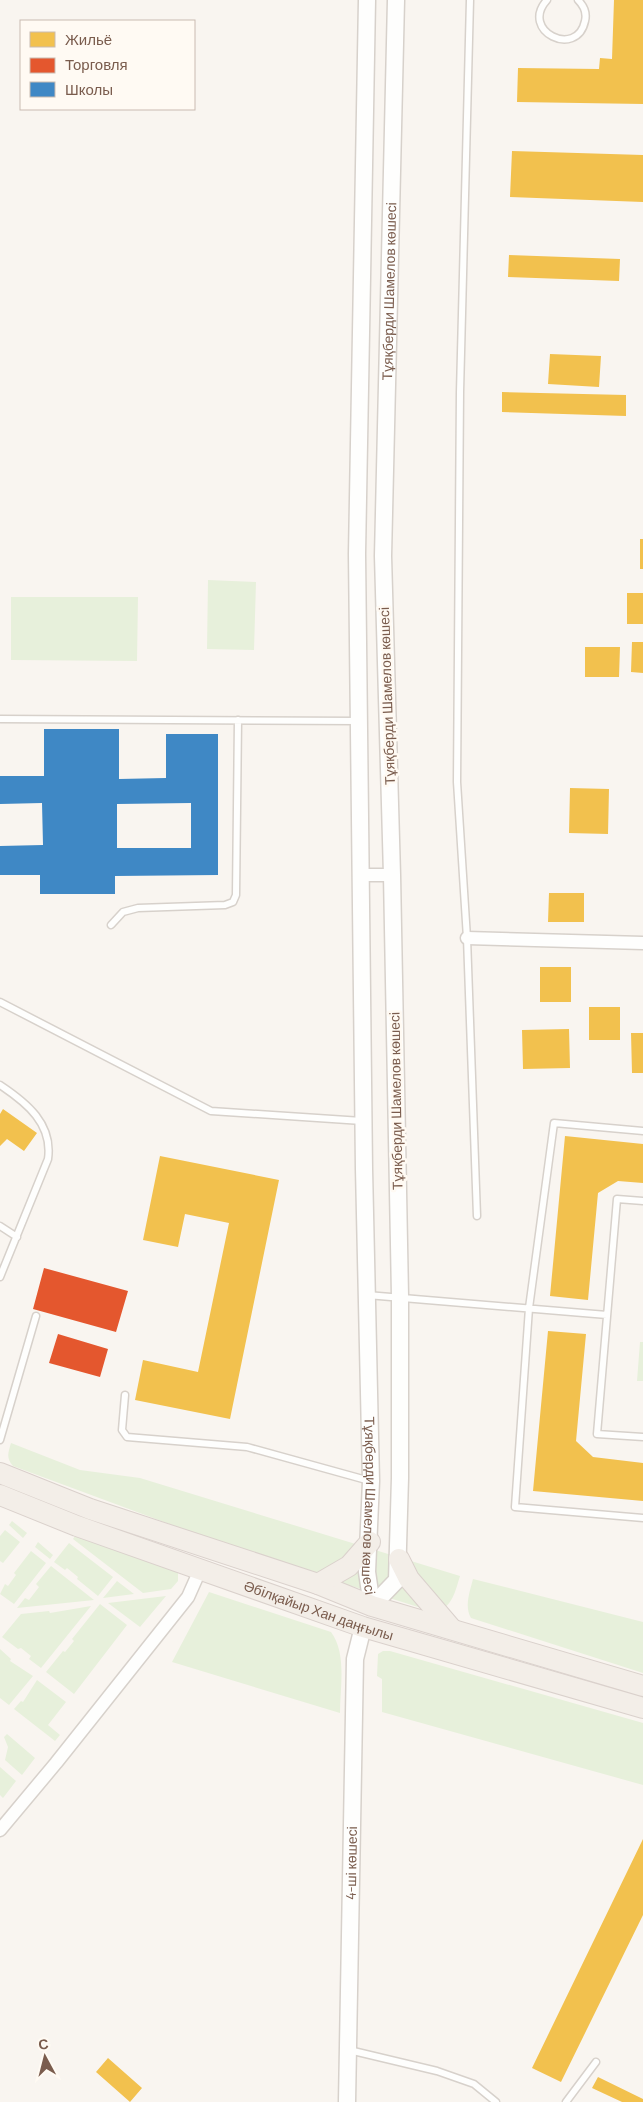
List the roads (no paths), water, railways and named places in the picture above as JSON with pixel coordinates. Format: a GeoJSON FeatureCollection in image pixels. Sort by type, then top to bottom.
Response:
{"type":"FeatureCollection","features":[{"type":"Feature","properties":{"kind":"main road","name":"Әбілқайыр Хан даңғылы"},"geometry":{"type":"LineString","coordinates":[[0,1473],[90,1509],[318,1584],[372,1606],[643,1686]]}},
{"type":"Feature","properties":{"kind":"main road","name":"Әбілқайыр Хан даңғылы"},"geometry":{"type":"LineString","coordinates":[[0,1494],[77,1526],[363,1627],[643,1708]]}},
{"type":"Feature","properties":{"kind":"main road"},"geometry":{"type":"LineString","coordinates":[[318,1584],[349,1566],[370,1542]]}},
{"type":"Feature","properties":{"kind":"main road"},"geometry":{"type":"LineString","coordinates":[[399,1559],[409,1578],[451,1628]]}},
{"type":"Feature","properties":{"kind":"street","name":"Тұяқберди Шамелов көшесі"},"geometry":{"type":"LineString","coordinates":[[367,0],[358,554],[366,1295],[371,1482],[370,1542],[367,1572],[372,1606]]}},
{"type":"Feature","properties":{"kind":"street","name":"Тұяқберди Шамелов көшесі"},"geometry":{"type":"LineString","coordinates":[[372,1606],[397,1580],[399,1559],[400,1296],[392,875],[383,556],[396,0]]}},
{"type":"Feature","properties":{"kind":"street"},"geometry":{"type":"LineString","coordinates":[[362,875],[392,875]]}},
{"type":"Feature","properties":{"kind":"street"},"geometry":{"type":"LineString","coordinates":[[467,938],[643,943]]}},
{"type":"Feature","properties":{"kind":"street"},"geometry":{"type":"LineString","coordinates":[[0,1830],[56,1763],[188,1597],[200,1570]]}},
{"type":"Feature","properties":{"kind":"street"},"geometry":{"type":"LineString","coordinates":[[363,1627],[372,1606]]}},
{"type":"Feature","properties":{"kind":"street","name":"4-ші көшесі"},"geometry":{"type":"LineString","coordinates":[[347,2102],[354,1659],[363,1627]]}},
{"type":"Feature","properties":{"kind":"lane"},"geometry":{"type":"LineString","coordinates":[[470,0],[460,392],[458,752],[477,1216]]}},
{"type":"Feature","properties":{"kind":"lane"},"geometry":{"type":"LineString","coordinates":[[548,0],[542,7],[540,21],[547,34],[560,40],[575,36],[584,24],[584,8],[578,0]]}},
{"type":"Feature","properties":{"kind":"lane"},"geometry":{"type":"LineString","coordinates":[[0,718],[360,721]]}},
{"type":"Feature","properties":{"kind":"lane"},"geometry":{"type":"LineString","coordinates":[[111,925],[123,912],[138,908],[224,905],[233,902],[236,895],[238,720]]}},
{"type":"Feature","properties":{"kind":"lane"},"geometry":{"type":"LineString","coordinates":[[0,1002],[211,1111],[364,1121]]}},
{"type":"Feature","properties":{"kind":"lane"},"geometry":{"type":"LineString","coordinates":[[0,1085],[25,1102],[40,1120],[48,1135],[50,1146],[48,1159],[0,1277]]}},
{"type":"Feature","properties":{"kind":"lane"},"geometry":{"type":"LineString","coordinates":[[643,1131],[554,1123],[529,1308],[515,1507],[643,1518]]}},
{"type":"Feature","properties":{"kind":"lane"},"geometry":{"type":"LineString","coordinates":[[643,1201],[617,1199],[597,1434],[643,1437]]}},
{"type":"Feature","properties":{"kind":"lane"},"geometry":{"type":"LineString","coordinates":[[0,1226],[17,1237]]}},
{"type":"Feature","properties":{"kind":"lane"},"geometry":{"type":"LineString","coordinates":[[366,1295],[400,1296],[607,1315]]}},
{"type":"Feature","properties":{"kind":"lane"},"geometry":{"type":"LineString","coordinates":[[0,1440],[36,1316]]}},
{"type":"Feature","properties":{"kind":"lane"},"geometry":{"type":"LineString","coordinates":[[125,1395],[122,1430],[127,1437],[247,1447],[371,1482]]}},
{"type":"Feature","properties":{"kind":"lane"},"geometry":{"type":"LineString","coordinates":[[349,2050],[437,2071],[474,2084],[496,2102]]}},
{"type":"Feature","properties":{"kind":"lane"},"geometry":{"type":"LineString","coordinates":[[566,2102],[596,2062]]}}]}
